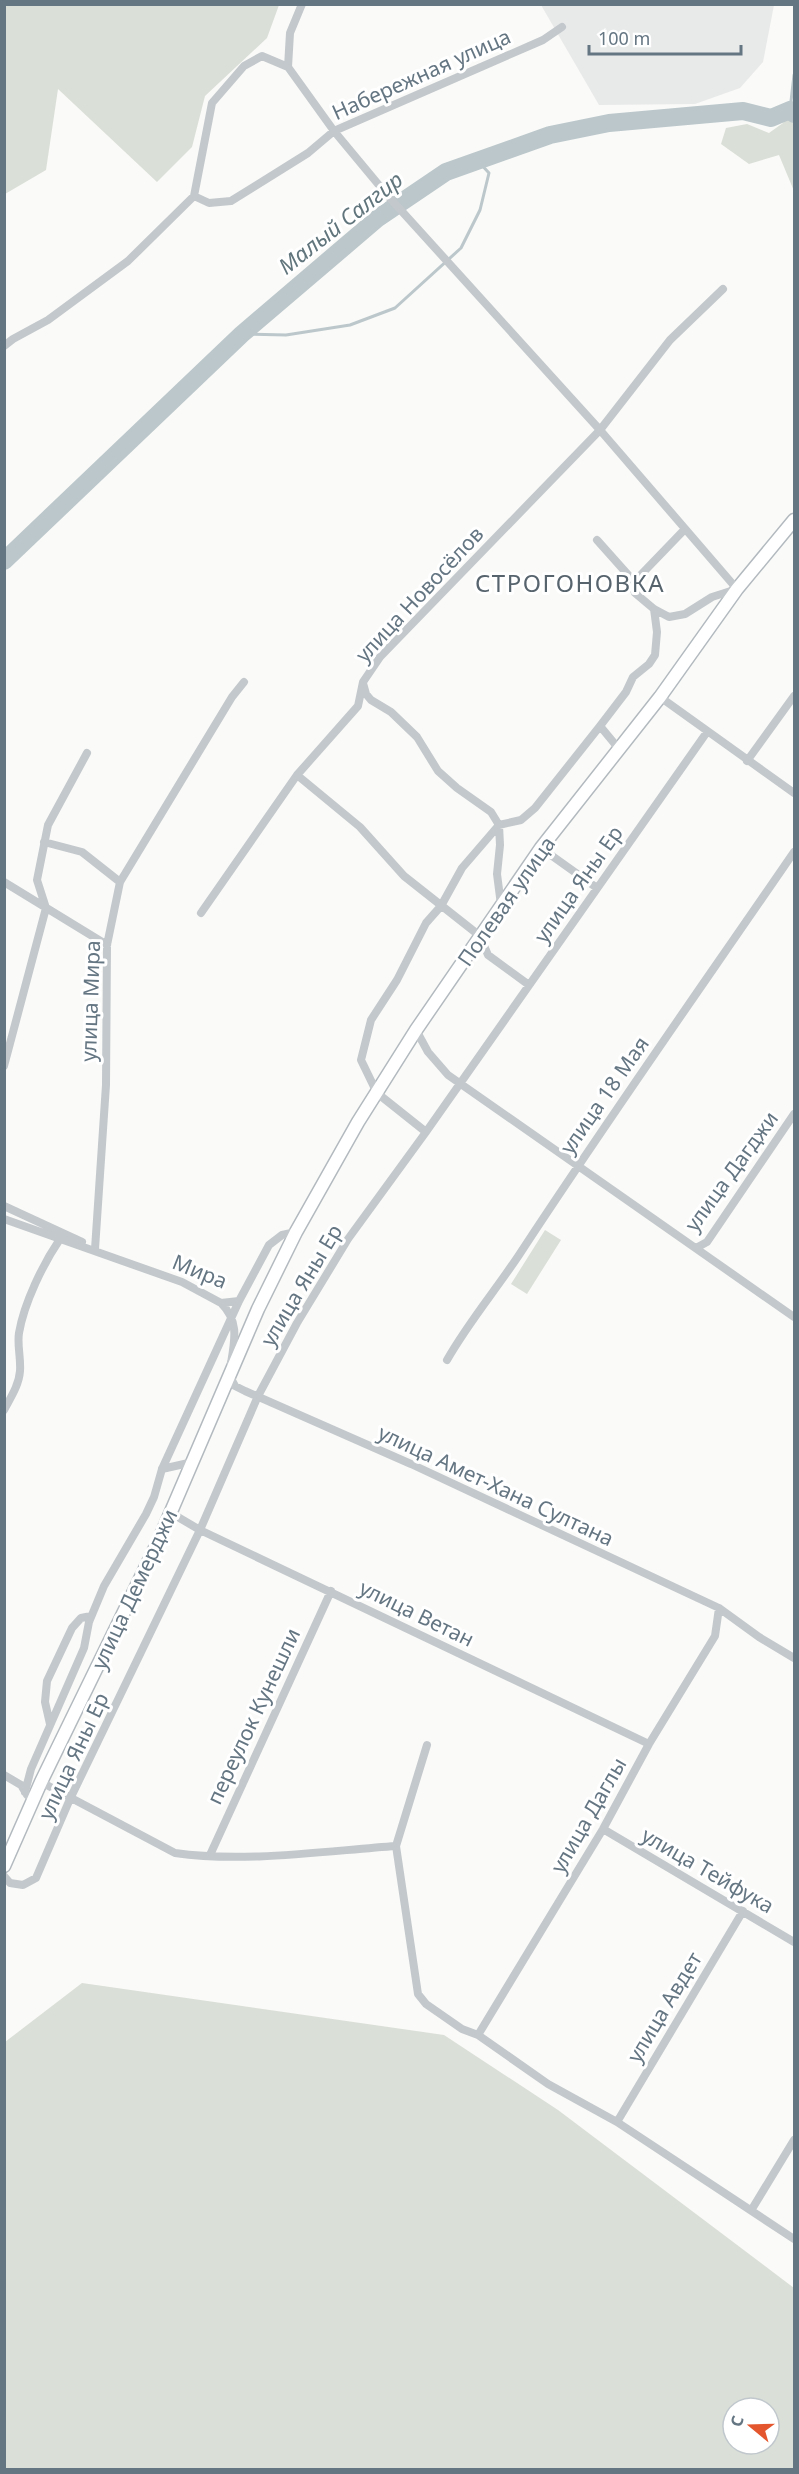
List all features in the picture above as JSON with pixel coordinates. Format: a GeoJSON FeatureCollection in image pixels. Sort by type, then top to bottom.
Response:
{"type":"FeatureCollection","features":[{"type":"Feature","properties":{"kind":"main road","name":"Полевая улица"},"geometry":{"type":"LineString","coordinates":[[258,1309],[296,1232],[358,1122],[501,905],[541,848],[660,697],[737,590],[795,520]]}},
{"type":"Feature","properties":{"kind":"main road","name":"улица Демерджи"},"geometry":{"type":"LineString","coordinates":[[4,1866],[41,1782],[171,1513],[258,1309]]}},
{"type":"Feature","properties":{"kind":"street"},"geometry":{"type":"LineString","coordinates":[[288,68],[290,33],[303,4]]}},
{"type":"Feature","properties":{"kind":"street","name":"Набережная улица"},"geometry":{"type":"LineString","coordinates":[[194,196],[209,203],[231,201],[308,153],[334,131],[543,40],[562,27]]}},
{"type":"Feature","properties":{"kind":"street"},"geometry":{"type":"LineString","coordinates":[[4,346],[48,320],[128,261],[194,196],[212,104],[244,66],[262,56],[288,68],[334,131],[388,196],[600,430],[737,590],[712,597],[685,614],[669,616],[654,609],[636,593],[630,577],[597,540]]}},
{"type":"Feature","properties":{"kind":"street","name":"улица Новосёлов"},"geometry":{"type":"LineString","coordinates":[[201,913],[297,775],[358,706],[363,682],[380,657],[600,430],[670,340],[723,289]]}},
{"type":"Feature","properties":{"kind":"street"},"geometry":{"type":"LineString","coordinates":[[632,584],[685,529]]}},
{"type":"Feature","properties":{"kind":"street"},"geometry":{"type":"LineString","coordinates":[[426,1132],[377,1093],[361,1060],[371,1020],[397,980],[426,923],[441,906],[462,868],[499,825],[521,820],[535,808],[626,693],[633,676],[649,664],[655,655],[657,632],[654,609]]}},
{"type":"Feature","properties":{"kind":"street","name":"улица Мира"},"geometry":{"type":"LineString","coordinates":[[95,1249],[106,1085],[107,945],[120,882],[232,697],[244,682]]}},
{"type":"Feature","properties":{"kind":"street"},"geometry":{"type":"LineString","coordinates":[[363,682],[366,694],[371,700],[391,712],[417,737],[438,771],[491,812],[499,825],[500,845],[497,874],[501,905]]}},
{"type":"Feature","properties":{"kind":"street"},"geometry":{"type":"LineString","coordinates":[[747,761],[795,696]]}},
{"type":"Feature","properties":{"kind":"street"},"geometry":{"type":"LineString","coordinates":[[660,697],[706,732],[795,793]]}},
{"type":"Feature","properties":{"kind":"street"},"geometry":{"type":"LineString","coordinates":[[358,706],[364,701],[371,700]]}},
{"type":"Feature","properties":{"kind":"street"},"geometry":{"type":"LineString","coordinates":[[600,726],[619,749]]}},
{"type":"Feature","properties":{"kind":"street","name":"улица Яны Ер"},"geometry":{"type":"LineString","coordinates":[[4,1876],[10,1883],[23,1885],[36,1878],[70,1799],[200,1530],[258,1396],[287,1339],[348,1239],[426,1132],[706,732]]}},
{"type":"Feature","properties":{"kind":"street"},"geometry":{"type":"LineString","coordinates":[[4,1066],[46,908],[37,879],[48,825],[87,753]]}},
{"type":"Feature","properties":{"kind":"street"},"geometry":{"type":"LineString","coordinates":[[297,775],[360,827],[405,876],[480,936],[488,955],[529,985]]}},
{"type":"Feature","properties":{"kind":"street"},"geometry":{"type":"LineString","coordinates":[[44,842],[82,852],[120,882]]}},
{"type":"Feature","properties":{"kind":"street"},"geometry":{"type":"LineString","coordinates":[[541,848],[597,888]]}},
{"type":"Feature","properties":{"kind":"street","name":"улица 18 Мая"},"geometry":{"type":"LineString","coordinates":[[447,1360],[465,1329],[498,1287],[577,1166],[795,852]]}},
{"type":"Feature","properties":{"kind":"street"},"geometry":{"type":"LineString","coordinates":[[4,882],[107,945]]}},
{"type":"Feature","properties":{"kind":"street"},"geometry":{"type":"LineString","coordinates":[[417,1030],[428,1052],[448,1075],[795,1317]]}},
{"type":"Feature","properties":{"kind":"street","name":"улица Дагджи"},"geometry":{"type":"LineString","coordinates":[[696,1248],[707,1242],[795,1114]]}},
{"type":"Feature","properties":{"kind":"street"},"geometry":{"type":"LineString","coordinates":[[4,1206],[70,1235],[95,1249]]}},
{"type":"Feature","properties":{"kind":"street"},"geometry":{"type":"LineString","coordinates":[[4,1219],[95,1249]]}},
{"type":"Feature","properties":{"kind":"street","name":"Мира"},"geometry":{"type":"LineString","coordinates":[[95,1249],[182,1282],[221,1303],[239,1301],[269,1245],[282,1235],[296,1232]]}},
{"type":"Feature","properties":{"kind":"street"},"geometry":{"type":"LineString","coordinates":[[4,1410],[16,1387],[20,1372],[18,1336],[22,1317],[48,1257],[60,1239]]}},
{"type":"Feature","properties":{"kind":"street"},"geometry":{"type":"LineString","coordinates":[[25,1792],[50,1725],[84,1648],[91,1616],[104,1586],[146,1514],[154,1497],[162,1468],[239,1301]]}},
{"type":"Feature","properties":{"kind":"street"},"geometry":{"type":"LineString","coordinates":[[221,1303],[232,1317],[236,1328],[229,1378]]}},
{"type":"Feature","properties":{"kind":"street","name":"улица Амет-Хана Султана"},"geometry":{"type":"LineString","coordinates":[[229,1378],[235,1386],[411,1464],[718,1608],[759,1637],[795,1658]]}},
{"type":"Feature","properties":{"kind":"street"},"geometry":{"type":"LineString","coordinates":[[162,1468],[193,1462]]}},
{"type":"Feature","properties":{"kind":"street","name":"улица Ветан"},"geometry":{"type":"LineString","coordinates":[[171,1513],[200,1530],[649,1744]]}},
{"type":"Feature","properties":{"kind":"street","name":"переулок Кунешли"},"geometry":{"type":"LineString","coordinates":[[210,1856],[331,1591]]}},
{"type":"Feature","properties":{"kind":"street","name":"улица Даглы"},"geometry":{"type":"LineString","coordinates":[[478,2035],[603,1829],[649,1744],[715,1636],[718,1608]]}},
{"type":"Feature","properties":{"kind":"street"},"geometry":{"type":"LineString","coordinates":[[50,1725],[45,1702],[47,1680],[72,1628],[81,1618],[91,1616]]}},
{"type":"Feature","properties":{"kind":"street"},"geometry":{"type":"LineString","coordinates":[[427,1745],[396,1846],[418,1994],[426,2004],[462,2029],[478,2035],[548,2084],[617,2122],[795,2239]]}},
{"type":"Feature","properties":{"kind":"street"},"geometry":{"type":"LineString","coordinates":[[4,1775],[21,1785],[30,1807]]}},
{"type":"Feature","properties":{"kind":"street"},"geometry":{"type":"LineString","coordinates":[[41,1782],[175,1853],[238,1856],[396,1846]]}},
{"type":"Feature","properties":{"kind":"street","name":"улица Тейфука"},"geometry":{"type":"LineString","coordinates":[[603,1829],[795,1942]]}},
{"type":"Feature","properties":{"kind":"street","name":"улица Авдет"},"geometry":{"type":"LineString","coordinates":[[617,2122],[743,1911]]}},
{"type":"Feature","properties":{"kind":"street"},"geometry":{"type":"LineString","coordinates":[[752,2209],[795,2140]]}},
{"type":"Feature","properties":{"kind":"shaded area"},"geometry":{"type":"Polygon","coordinates":[[[4,5],[279,5],[267,38],[205,96],[192,147],[157,182],[58,89],[46,170],[5,194],[4,5]]]}},
{"type":"Feature","properties":{"kind":"shaded area"},"geometry":{"type":"Polygon","coordinates":[[[541,5],[774,5],[763,62],[740,88],[695,104],[599,105],[541,5]]]}},
{"type":"Feature","properties":{"kind":"shaded area"},"geometry":{"type":"Polygon","coordinates":[[[794,107],[794,191],[779,155],[749,164],[721,144],[726,128],[747,124],[769,133],[783,123],[794,107]]]}},
{"type":"Feature","properties":{"kind":"shaded area"},"geometry":{"type":"Polygon","coordinates":[[[545,1230],[561,1240],[527,1294],[511,1284],[545,1230]]]}},
{"type":"Feature","properties":{"kind":"shaded area"},"geometry":{"type":"Polygon","coordinates":[[[82,1983],[444,2035],[558,2110],[794,2288],[794,2469],[5,2469],[5,2042],[82,1983]]]}},
{"type":"Feature","properties":{"kind":"waterway"},"geometry":{"type":"LineString","coordinates":[[790,110],[794,75]]}},
{"type":"Feature","properties":{"kind":"waterway","name":"Малый Салгир"},"geometry":{"type":"LineString","coordinates":[[4,561],[242,334],[378,218],[446,172],[550,135],[609,123],[743,111],[771,118],[790,110],[794,114]]}},
{"type":"Feature","properties":{"kind":"waterway"},"geometry":{"type":"LineString","coordinates":[[242,334],[286,335],[350,325],[395,308],[461,248],[480,210],[489,173],[477,160]]}},
{"type":"Feature","properties":{"kind":"district","name":"СТРОГОНОВКА"},"geometry":{"type":"Point","coordinates":[570,582]}}]}
